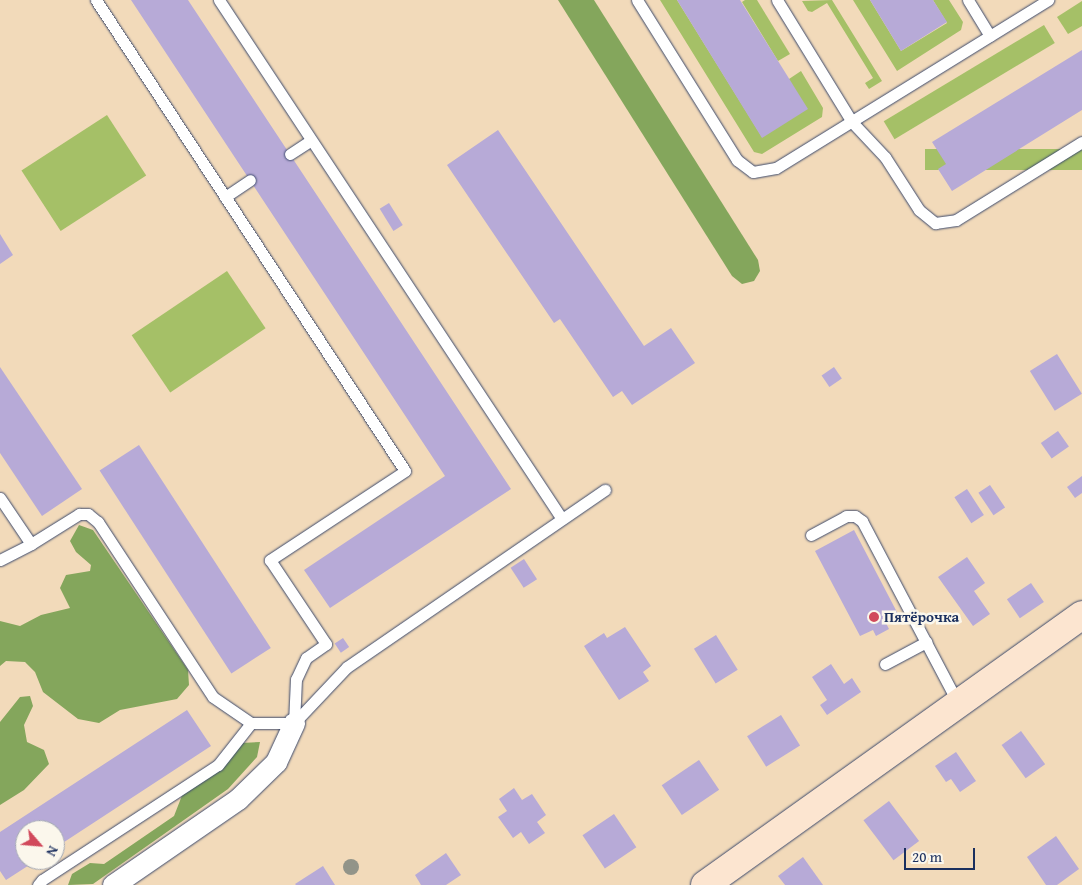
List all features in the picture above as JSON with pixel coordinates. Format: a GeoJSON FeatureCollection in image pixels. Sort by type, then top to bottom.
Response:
{"type":"FeatureCollection","features":[{"type":"Feature","properties":{"kind":"main road"},"geometry":{"type":"LineString","coordinates":[[705,885],[1082,615]]}},
{"type":"Feature","properties":{"kind":"street"},"geometry":{"type":"LineString","coordinates":[[113,885],[238,799],[276,762],[294,723]]}},
{"type":"Feature","properties":{"kind":"lane"},"geometry":{"type":"LineString","coordinates":[[96,0],[405,471],[270,560],[326,644],[306,658],[296,679],[294,723]]}},
{"type":"Feature","properties":{"kind":"lane"},"geometry":{"type":"LineString","coordinates":[[219,0],[310,141],[562,519]]}},
{"type":"Feature","properties":{"kind":"lane"},"geometry":{"type":"LineString","coordinates":[[637,0],[737,160],[754,172],[776,168],[1048,0]]}},
{"type":"Feature","properties":{"kind":"lane"},"geometry":{"type":"LineString","coordinates":[[777,0],[852,122],[885,157],[919,210],[935,223],[956,220],[1082,142]]}},
{"type":"Feature","properties":{"kind":"lane"},"geometry":{"type":"LineString","coordinates":[[968,0],[990,36]]}},
{"type":"Feature","properties":{"kind":"lane"},"geometry":{"type":"LineString","coordinates":[[290,154],[310,141]]}},
{"type":"Feature","properties":{"kind":"lane"},"geometry":{"type":"LineString","coordinates":[[225,197],[250,180]]}},
{"type":"Feature","properties":{"kind":"lane"},"geometry":{"type":"LineString","coordinates":[[0,560],[32,544],[79,514],[88,514],[98,522],[214,697],[250,723],[294,723],[347,667],[605,490]]}},
{"type":"Feature","properties":{"kind":"lane"},"geometry":{"type":"LineString","coordinates":[[0,498],[32,544]]}},
{"type":"Feature","properties":{"kind":"lane"},"geometry":{"type":"LineString","coordinates":[[811,535],[846,516],[856,516],[862,521],[958,704]]}},
{"type":"Feature","properties":{"kind":"lane"},"geometry":{"type":"LineString","coordinates":[[885,664],[926,642]]}},
{"type":"Feature","properties":{"kind":"lane"},"geometry":{"type":"LineString","coordinates":[[38,885],[42,880],[218,765],[250,723]]}},
{"type":"Feature","properties":{"kind":"green space"},"geometry":{"type":"Polygon","coordinates":[[[558,0],[594,0],[758,260],[760,271],[754,281],[742,284],[732,276],[558,0]]]}},
{"type":"Feature","properties":{"kind":"green space"},"geometry":{"type":"Polygon","coordinates":[[[660,0],[677,0],[762,137],[789,79],[801,71],[823,108],[822,117],[762,154],[754,152],[660,0]]]}},
{"type":"Feature","properties":{"kind":"green space"},"geometry":{"type":"Polygon","coordinates":[[[745,0],[757,0],[790,54],[778,61],[742,2],[745,0]]]}},
{"type":"Feature","properties":{"kind":"green space"},"geometry":{"type":"Polygon","coordinates":[[[832,0],[882,81],[869,89],[865,83],[873,78],[827,3],[812,12],[808,11],[802,1],[832,0]]]}},
{"type":"Feature","properties":{"kind":"green space"},"geometry":{"type":"Polygon","coordinates":[[[853,0],[870,0],[901,51],[947,23],[933,0],[949,0],[963,22],[961,30],[897,71],[853,0]]]}},
{"type":"Feature","properties":{"kind":"green space"},"geometry":{"type":"Polygon","coordinates":[[[1082,1],[1082,26],[1068,34],[1057,17],[1082,1]]]}},
{"type":"Feature","properties":{"kind":"green space"},"geometry":{"type":"Polygon","coordinates":[[[1044,25],[1055,43],[895,139],[884,121],[1044,25]]]}},
{"type":"Feature","properties":{"kind":"green space"},"geometry":{"type":"Polygon","coordinates":[[[107,115],[146,175],[61,231],[21,171],[107,115]]]}},
{"type":"Feature","properties":{"kind":"green space"},"geometry":{"type":"Polygon","coordinates":[[[925,149],[1082,149],[1082,170],[925,170],[925,149]]]}},
{"type":"Feature","properties":{"kind":"green space"},"geometry":{"type":"Polygon","coordinates":[[[227,271],[266,328],[170,393],[132,335],[227,271]]]}},
{"type":"Feature","properties":{"kind":"green space"},"geometry":{"type":"Polygon","coordinates":[[[79,525],[93,530],[188,670],[189,685],[177,699],[120,710],[99,723],[78,719],[43,692],[35,672],[25,662],[6,661],[0,666],[0,621],[20,626],[41,615],[70,608],[60,588],[66,575],[90,571],[91,565],[76,552],[70,541],[79,525]]]}},
{"type":"Feature","properties":{"kind":"green space"},"geometry":{"type":"Polygon","coordinates":[[[30,696],[33,706],[24,725],[27,742],[44,750],[49,764],[24,790],[0,805],[0,722],[20,697],[30,696]]]}},
{"type":"Feature","properties":{"kind":"green space"},"geometry":{"type":"Polygon","coordinates":[[[260,742],[257,757],[228,789],[93,884],[68,885],[72,874],[90,863],[104,864],[174,816],[183,793],[241,743],[260,742]]]}},
{"type":"Feature","properties":{"kind":"building"},"geometry":{"type":"Polygon","coordinates":[[[131,0],[188,0],[511,489],[330,608],[304,570],[445,476],[131,0]]]}},
{"type":"Feature","properties":{"kind":"building"},"geometry":{"type":"Polygon","coordinates":[[[677,0],[740,0],[808,109],[762,138],[677,0]]]}},
{"type":"Feature","properties":{"kind":"building"},"geometry":{"type":"Polygon","coordinates":[[[870,0],[933,0],[947,22],[901,51],[870,0]]]}},
{"type":"Feature","properties":{"kind":"building"},"geometry":{"type":"Polygon","coordinates":[[[1082,50],[1082,110],[952,191],[938,169],[946,164],[932,142],[1082,50]]]}},
{"type":"Feature","properties":{"kind":"building"},"geometry":{"type":"Polygon","coordinates":[[[498,130],[644,346],[671,328],[695,363],[632,405],[622,391],[613,397],[560,319],[554,323],[447,165],[498,130]]]}},
{"type":"Feature","properties":{"kind":"building"},"geometry":{"type":"Polygon","coordinates":[[[389,203],[403,225],[393,231],[380,209],[389,203]]]}},
{"type":"Feature","properties":{"kind":"building"},"geometry":{"type":"Polygon","coordinates":[[[0,234],[13,255],[0,264],[0,234]]]}},
{"type":"Feature","properties":{"kind":"building"},"geometry":{"type":"Polygon","coordinates":[[[1057,354],[1082,394],[1055,411],[1030,371],[1057,354]]]}},
{"type":"Feature","properties":{"kind":"building"},"geometry":{"type":"Polygon","coordinates":[[[0,367],[82,489],[42,516],[0,453],[0,367]]]}},
{"type":"Feature","properties":{"kind":"building"},"geometry":{"type":"Polygon","coordinates":[[[834,367],[842,379],[829,387],[822,375],[834,367]]]}},
{"type":"Feature","properties":{"kind":"building"},"geometry":{"type":"Polygon","coordinates":[[[1058,431],[1069,447],[1052,459],[1041,443],[1058,431]]]}},
{"type":"Feature","properties":{"kind":"building"},"geometry":{"type":"Polygon","coordinates":[[[139,445],[271,648],[231,674],[100,471],[139,445]]]}},
{"type":"Feature","properties":{"kind":"building"},"geometry":{"type":"Polygon","coordinates":[[[1082,476],[1082,493],[1075,498],[1067,487],[1082,476]]]}},
{"type":"Feature","properties":{"kind":"building"},"geometry":{"type":"Polygon","coordinates":[[[990,485],[1005,507],[993,515],[978,493],[990,485]]]}},
{"type":"Feature","properties":{"kind":"building"},"geometry":{"type":"Polygon","coordinates":[[[967,489],[984,515],[971,523],[954,497],[967,489]]]}},
{"type":"Feature","properties":{"kind":"building"},"geometry":{"type":"Polygon","coordinates":[[[854,530],[899,616],[886,623],[889,629],[876,636],[873,630],[860,636],[815,551],[854,530]]]}},
{"type":"Feature","properties":{"kind":"building"},"geometry":{"type":"Polygon","coordinates":[[[967,557],[985,583],[974,591],[990,614],[973,626],[938,577],[967,557]]]}},
{"type":"Feature","properties":{"kind":"building"},"geometry":{"type":"Polygon","coordinates":[[[524,559],[537,579],[524,588],[511,568],[524,559]]]}},
{"type":"Feature","properties":{"kind":"building"},"geometry":{"type":"Polygon","coordinates":[[[1031,583],[1044,602],[1020,618],[1007,599],[1031,583]]]}},
{"type":"Feature","properties":{"kind":"building"},"geometry":{"type":"Polygon","coordinates":[[[625,627],[651,666],[643,672],[649,681],[619,700],[584,646],[604,633],[607,638],[625,627]]]}},
{"type":"Feature","properties":{"kind":"building"},"geometry":{"type":"Polygon","coordinates":[[[716,635],[738,670],[716,684],[694,649],[716,635]]]}},
{"type":"Feature","properties":{"kind":"building"},"geometry":{"type":"Polygon","coordinates":[[[343,638],[349,647],[341,653],[335,644],[343,638]]]}},
{"type":"Feature","properties":{"kind":"building"},"geometry":{"type":"Polygon","coordinates":[[[831,664],[844,684],[852,678],[861,692],[827,715],[820,705],[827,700],[812,677],[831,664]]]}},
{"type":"Feature","properties":{"kind":"building"},"geometry":{"type":"Polygon","coordinates":[[[187,710],[211,746],[65,841],[65,820],[18,820],[187,710]]]}},
{"type":"Feature","properties":{"kind":"building"},"geometry":{"type":"Polygon","coordinates":[[[781,715],[800,746],[766,767],[747,736],[781,715]]]}},
{"type":"Feature","properties":{"kind":"building"},"geometry":{"type":"Polygon","coordinates":[[[1021,731],[1045,764],[1026,778],[1002,745],[1021,731]]]}},
{"type":"Feature","properties":{"kind":"building"},"geometry":{"type":"Polygon","coordinates":[[[956,752],[976,781],[960,792],[951,779],[946,782],[935,766],[956,752]]]}},
{"type":"Feature","properties":{"kind":"building"},"geometry":{"type":"Polygon","coordinates":[[[699,760],[719,790],[682,815],[662,785],[699,760]]]}},
{"type":"Feature","properties":{"kind":"building"},"geometry":{"type":"Polygon","coordinates":[[[514,788],[522,800],[532,794],[546,815],[537,822],[545,833],[529,844],[521,832],[513,838],[498,817],[507,811],[499,799],[514,788]]]}},
{"type":"Feature","properties":{"kind":"building"},"geometry":{"type":"Polygon","coordinates":[[[889,801],[919,841],[894,860],[863,820],[889,801]]]}},
{"type":"Feature","properties":{"kind":"building"},"geometry":{"type":"Polygon","coordinates":[[[614,814],[636,847],[605,868],[582,835],[614,814]]]}},
{"type":"Feature","properties":{"kind":"building"},"geometry":{"type":"Polygon","coordinates":[[[15,822],[15,870],[22,870],[6,880],[0,871],[0,832],[15,822]]]}},
{"type":"Feature","properties":{"kind":"building"},"geometry":{"type":"Polygon","coordinates":[[[1056,836],[1079,869],[1057,885],[1046,885],[1027,857],[1056,836]]]}},
{"type":"Feature","properties":{"kind":"building"},"geometry":{"type":"Polygon","coordinates":[[[446,853],[461,875],[446,885],[421,885],[415,875],[446,853]]]}},
{"type":"Feature","properties":{"kind":"building"},"geometry":{"type":"Polygon","coordinates":[[[803,857],[823,885],[785,885],[778,876],[803,857]]]}},
{"type":"Feature","properties":{"kind":"building"},"geometry":{"type":"Polygon","coordinates":[[[323,866],[335,885],[295,884],[323,866]]]}},
{"type":"Feature","properties":{"kind":"place","name":"Пятёрочка"},"geometry":{"type":"Point","coordinates":[874,617]}}]}
